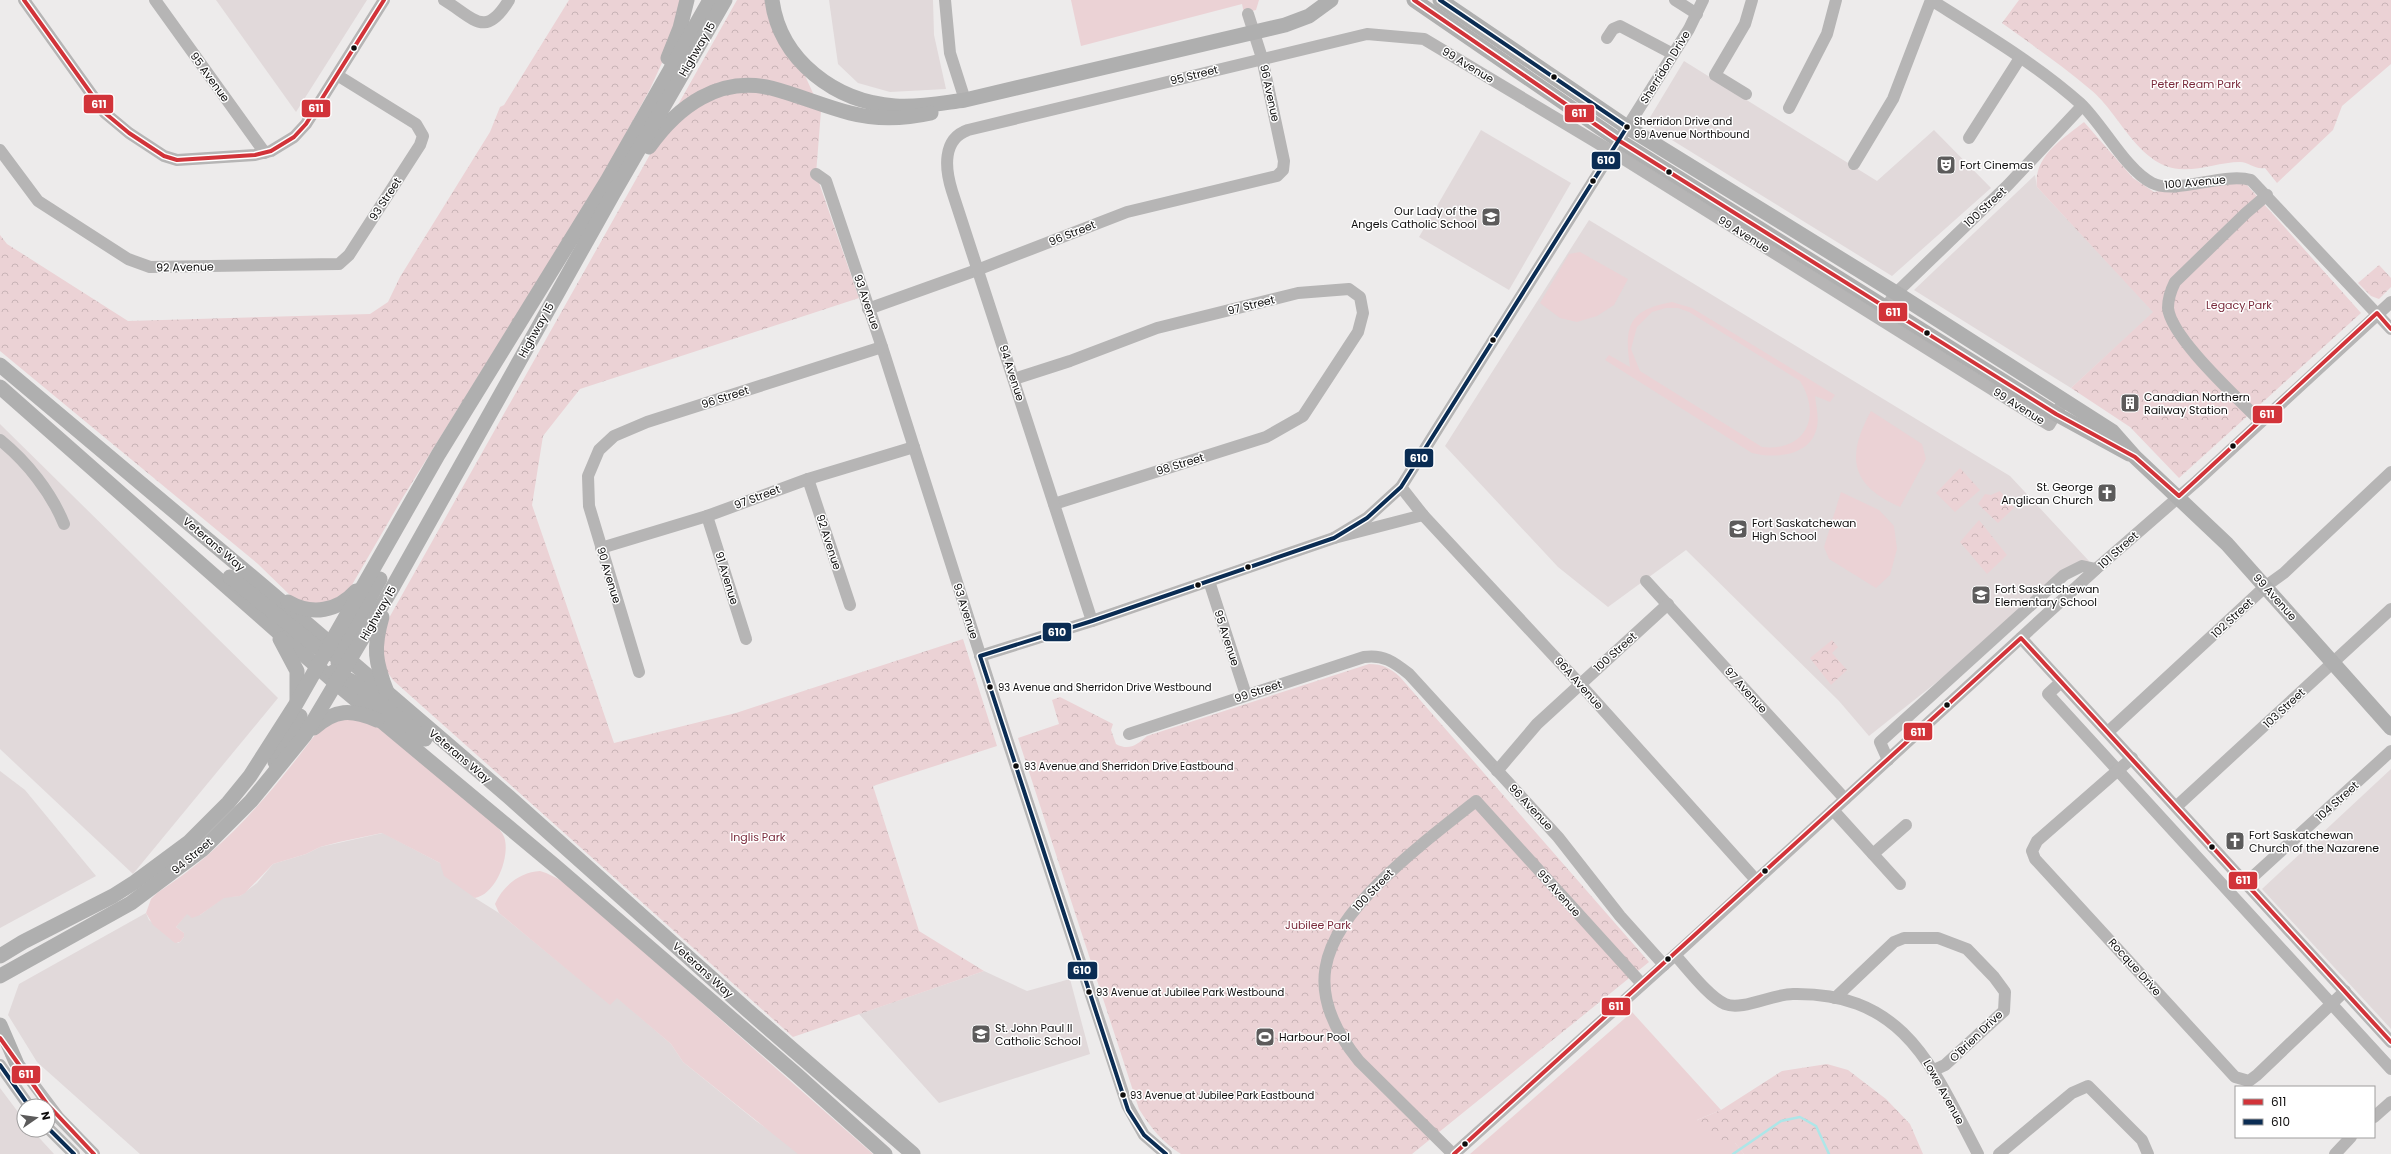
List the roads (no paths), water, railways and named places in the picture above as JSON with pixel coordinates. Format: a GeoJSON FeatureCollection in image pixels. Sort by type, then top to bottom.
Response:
{"type":"FeatureCollection","features":[{"type":"Feature","properties":{"kind":"main road"},"geometry":{"type":"LineString","coordinates":[[641,123],[680,28],[687,0]]}},
{"type":"Feature","properties":{"kind":"main road","name":"Highway 15"},"geometry":{"type":"LineString","coordinates":[[333,663],[373,572],[438,456],[563,254],[641,123],[710,0]]}},
{"type":"Feature","properties":{"kind":"main road","name":"Highway 15"},"geometry":{"type":"LineString","coordinates":[[333,663],[390,592],[612,194],[725,0]]}},
{"type":"Feature","properties":{"kind":"main road"},"geometry":{"type":"LineString","coordinates":[[772,0],[784,38],[795,56],[810,73],[833,88],[869,102],[912,107],[965,100],[1254,33],[1285,25],[1309,16],[1331,0]]}},
{"type":"Feature","properties":{"kind":"main road","name":"99 Avenue"},"geometry":{"type":"LineString","coordinates":[[1414,0],[1615,145],[1886,307],[2056,414],[2135,457]]}},
{"type":"Feature","properties":{"kind":"main road","name":"99 Avenue"},"geometry":{"type":"LineString","coordinates":[[1440,0],[1627,127],[1896,293],[2112,431],[2135,457],[2179,496],[2266,586],[2391,728]]}},
{"type":"Feature","properties":{"kind":"main road"},"geometry":{"type":"LineString","coordinates":[[612,194],[658,135],[677,114],[701,96],[727,88],[750,85],[771,88],[850,113],[899,118],[954,108],[965,100]]}},
{"type":"Feature","properties":{"kind":"main road","name":"Veterans Way"},"geometry":{"type":"LineString","coordinates":[[0,365],[269,590],[385,722],[554,865],[886,1154]]}},
{"type":"Feature","properties":{"kind":"main road","name":"Veterans Way"},"geometry":{"type":"LineString","coordinates":[[0,387],[272,626],[388,694],[509,797],[753,1015],[913,1154]]}},
{"type":"Feature","properties":{"kind":"main road"},"geometry":{"type":"LineString","coordinates":[[264,784],[416,513],[438,456]]}},
{"type":"Feature","properties":{"kind":"main road"},"geometry":{"type":"LineString","coordinates":[[132,504],[142,506],[333,663],[353,682],[493,792],[509,797]]}},
{"type":"Feature","properties":{"kind":"main road"},"geometry":{"type":"LineString","coordinates":[[269,590],[298,607],[323,610],[344,602],[373,572]]}},
{"type":"Feature","properties":{"kind":"main road"},"geometry":{"type":"LineString","coordinates":[[388,694],[376,663],[376,637],[390,592]]}},
{"type":"Feature","properties":{"kind":"main road"},"geometry":{"type":"LineString","coordinates":[[272,626],[297,671],[296,704]]}},
{"type":"Feature","properties":{"kind":"main road","name":"94 Street"},"geometry":{"type":"LineString","coordinates":[[0,956],[23,942],[113,896],[189,842],[228,803],[250,776],[296,704],[333,663]]}},
{"type":"Feature","properties":{"kind":"main road","name":"94 Street"},"geometry":{"type":"LineString","coordinates":[[0,982],[6,973],[143,895],[204,849],[251,801],[305,735],[333,663]]}},
{"type":"Feature","properties":{"kind":"main road"},"geometry":{"type":"LineString","coordinates":[[305,735],[334,713],[346,712],[366,715],[385,722]]}},
{"type":"Feature","properties":{"kind":"main road"},"geometry":{"type":"LineString","coordinates":[[0,950],[23,942]]}},
{"type":"Feature","properties":{"kind":"main road"},"geometry":{"type":"LineString","coordinates":[[0,1025],[16,1062]]}},
{"type":"Feature","properties":{"kind":"street"},"geometry":{"type":"LineString","coordinates":[[24,0],[104,113],[120,128],[157,152],[182,160],[265,153],[283,145],[299,132],[338,75],[384,0]]}},
{"type":"Feature","properties":{"kind":"street","name":"95 Avenue"},"geometry":{"type":"LineString","coordinates":[[156,0],[265,153]]}},
{"type":"Feature","properties":{"kind":"street"},"geometry":{"type":"LineString","coordinates":[[444,0],[478,22],[489,23],[500,15],[509,0]]}},
{"type":"Feature","properties":{"kind":"street"},"geometry":{"type":"LineString","coordinates":[[945,0],[950,53],[965,100]]}},
{"type":"Feature","properties":{"kind":"street"},"geometry":{"type":"LineString","coordinates":[[1675,0],[1697,14]]}},
{"type":"Feature","properties":{"kind":"street","name":"Sherridon Drive"},"geometry":{"type":"LineString","coordinates":[[1334,538],[1367,518],[1401,487],[1673,54],[1697,14],[1703,0]]}},
{"type":"Feature","properties":{"kind":"street"},"geometry":{"type":"LineString","coordinates":[[1746,94],[1715,75],[1745,24],[1752,0]]}},
{"type":"Feature","properties":{"kind":"street"},"geometry":{"type":"LineString","coordinates":[[1789,108],[1827,34],[1836,0]]}},
{"type":"Feature","properties":{"kind":"street"},"geometry":{"type":"LineString","coordinates":[[1854,164],[1892,99],[1931,0]]}},
{"type":"Feature","properties":{"kind":"street","name":"100 Avenue"},"geometry":{"type":"LineString","coordinates":[[1931,0],[2042,73],[2082,106],[2138,173],[2153,183],[2168,186],[2246,178],[2251,180],[2267,195],[2391,328]]}},
{"type":"Feature","properties":{"kind":"street","name":"96 Avenue"},"geometry":{"type":"LineString","coordinates":[[1248,14],[1262,58],[1284,161],[1280,173]]}},
{"type":"Feature","properties":{"kind":"street"},"geometry":{"type":"LineString","coordinates":[[1608,38],[1613,29],[1620,26],[1673,54]]}},
{"type":"Feature","properties":{"kind":"street","name":"95 Street"},"geometry":{"type":"LineString","coordinates":[[966,130],[1367,34],[1424,39]]}},
{"type":"Feature","properties":{"kind":"street","name":"99 Avenue"},"geometry":{"type":"LineString","coordinates":[[1424,39],[1615,145],[2050,425],[2064,399]]}},
{"type":"Feature","properties":{"kind":"street"},"geometry":{"type":"LineString","coordinates":[[1969,138],[2020,58]]}},
{"type":"Feature","properties":{"kind":"street","name":"93 Street"},"geometry":{"type":"LineString","coordinates":[[338,75],[416,124],[422,132],[420,145],[349,255],[342,262]]}},
{"type":"Feature","properties":{"kind":"street","name":"100 Street"},"geometry":{"type":"LineString","coordinates":[[1886,307],[1896,293],[2008,185],[2082,106]]}},
{"type":"Feature","properties":{"kind":"street","name":"94 Avenue"},"geometry":{"type":"LineString","coordinates":[[966,130],[956,138],[950,146],[947,168],[949,183],[1092,621]]}},
{"type":"Feature","properties":{"kind":"street","name":"92 Avenue"},"geometry":{"type":"LineString","coordinates":[[0,150],[38,201],[128,259],[142,265],[196,267],[342,262]]}},
{"type":"Feature","properties":{"kind":"street","name":"96 Street"},"geometry":{"type":"LineString","coordinates":[[868,308],[977,270],[1127,212],[1277,176],[1280,173]]}},
{"type":"Feature","properties":{"kind":"street","name":"93 Avenue"},"geometry":{"type":"LineString","coordinates":[[816,174],[826,181],[882,347],[980,656],[1128,1110],[1144,1135],[1166,1154]]}},
{"type":"Feature","properties":{"kind":"street"},"geometry":{"type":"LineString","coordinates":[[2260,421],[2178,331],[2168,308],[2170,293],[2175,282],[2246,212],[2267,195]]}},
{"type":"Feature","properties":{"kind":"street","name":"97 Street"},"geometry":{"type":"LineString","coordinates":[[1014,379],[1070,361],[1157,328],[1298,293],[1349,288],[1360,297],[1363,313],[1358,332],[1303,416]]}},
{"type":"Feature","properties":{"kind":"street","name":"101 Street"},"geometry":{"type":"LineString","coordinates":[[1454,1154],[1675,955],[2021,638],[2179,496],[2377,313],[2391,302]]}},
{"type":"Feature","properties":{"kind":"street","name":"96 Street"},"geometry":{"type":"LineString","coordinates":[[588,476],[599,450],[614,436],[648,422],[882,347]]}},
{"type":"Feature","properties":{"kind":"street","name":"98 Street"},"geometry":{"type":"LineString","coordinates":[[1054,504],[1266,437],[1303,416]]}},
{"type":"Feature","properties":{"kind":"street"},"geometry":{"type":"LineString","coordinates":[[0,440],[16,453],[46,490],[64,524]]}},
{"type":"Feature","properties":{"kind":"street","name":"97 Street"},"geometry":{"type":"LineString","coordinates":[[601,548],[707,516],[808,478],[914,447]]}},
{"type":"Feature","properties":{"kind":"street","name":"102 Street"},"geometry":{"type":"LineString","coordinates":[[2108,732],[2266,586],[2284,573],[2391,472]]}},
{"type":"Feature","properties":{"kind":"street","name":"90 Avenue"},"geometry":{"type":"LineString","coordinates":[[588,476],[589,506],[639,672]]}},
{"type":"Feature","properties":{"kind":"street","name":"92 Avenue"},"geometry":{"type":"LineString","coordinates":[[808,478],[850,605]]}},
{"type":"Feature","properties":{"kind":"street","name":"96A Avenue"},"geometry":{"type":"LineString","coordinates":[[1401,487],[1423,515],[1580,684],[1756,880]]}},
{"type":"Feature","properties":{"kind":"street","name":"Sherridon Drive"},"geometry":{"type":"LineString","coordinates":[[980,656],[1092,621],[1334,538],[1423,515]]}},
{"type":"Feature","properties":{"kind":"street","name":"91 Avenue"},"geometry":{"type":"LineString","coordinates":[[707,516],[746,639]]}},
{"type":"Feature","properties":{"kind":"street"},"geometry":{"type":"LineString","coordinates":[[1888,760],[1880,742],[1946,681],[2064,576],[2082,566],[2096,570]]}},
{"type":"Feature","properties":{"kind":"street","name":"95 Avenue"},"geometry":{"type":"LineString","coordinates":[[1209,581],[1246,695]]}},
{"type":"Feature","properties":{"kind":"street","name":"97 Avenue"},"geometry":{"type":"LineString","coordinates":[[1646,581],[1845,799]]}},
{"type":"Feature","properties":{"kind":"street","name":"100 Street"},"geometry":{"type":"LineString","coordinates":[[1497,771],[1537,724],[1668,604]]}},
{"type":"Feature","properties":{"kind":"street","name":"103 Street"},"geometry":{"type":"LineString","coordinates":[[2177,806],[2391,609]]}},
{"type":"Feature","properties":{"kind":"street"},"geometry":{"type":"LineString","coordinates":[[2021,638],[2247,882],[2391,1042]]}},
{"type":"Feature","properties":{"kind":"street","name":"99 Street"},"geometry":{"type":"LineString","coordinates":[[1129,734],[1364,657],[1372,656],[1388,658]]}},
{"type":"Feature","properties":{"kind":"street","name":"96 Avenue"},"geometry":{"type":"LineString","coordinates":[[1388,658],[1409,674],[1558,837],[1620,916],[1664,964]]}},
{"type":"Feature","properties":{"kind":"street"},"geometry":{"type":"LineString","coordinates":[[2061,682],[2048,694],[2391,1069]]}},
{"type":"Feature","properties":{"kind":"street","name":"104 Street"},"geometry":{"type":"LineString","coordinates":[[2247,882],[2391,751]]}},
{"type":"Feature","properties":{"kind":"street","name":"Rocque Drive"},"geometry":{"type":"LineString","coordinates":[[2132,758],[2037,841],[2032,851],[2035,859],[2235,1077],[2249,1081],[2257,1075],[2344,991]]}},
{"type":"Feature","properties":{"kind":"street","name":"95 Avenue"},"geometry":{"type":"LineString","coordinates":[[1476,801],[1642,984]]}},
{"type":"Feature","properties":{"kind":"street","name":"100 Street"},"geometry":{"type":"LineString","coordinates":[[1454,1154],[1359,1061],[1345,1044],[1334,1023],[1324,989],[1328,958],[1332,944],[1337,932],[1356,906],[1394,868],[1476,801]]}},
{"type":"Feature","properties":{"kind":"street"},"geometry":{"type":"LineString","coordinates":[[1833,810],[1900,884]]}},
{"type":"Feature","properties":{"kind":"street"},"geometry":{"type":"LineString","coordinates":[[1873,854],[1906,825]]}},
{"type":"Feature","properties":{"kind":"street","name":"O'Brien Drive"},"geometry":{"type":"LineString","coordinates":[[1835,998],[1899,940],[1938,938],[1967,949],[1994,977],[2005,992],[2004,1011],[1945,1065],[1934,1070]]}},
{"type":"Feature","properties":{"kind":"street","name":"Lowe Avenue"},"geometry":{"type":"LineString","coordinates":[[1675,955],[1714,996],[1725,1004],[1739,1006],[1790,994],[1835,998],[1873,1012],[1891,1022],[1918,1047],[1934,1070],[1978,1154]]}},
{"type":"Feature","properties":{"kind":"street"},"geometry":{"type":"LineString","coordinates":[[0,1038],[16,1062],[59,1118],[94,1154]]}},
{"type":"Feature","properties":{"kind":"street"},"geometry":{"type":"LineString","coordinates":[[0,1065],[24,1098]]}},
{"type":"Feature","properties":{"kind":"street"},"geometry":{"type":"LineString","coordinates":[[1999,1154],[2072,1093],[2088,1086],[2142,1140],[2148,1154]]}},
{"type":"Feature","properties":{"kind":"street"},"geometry":{"type":"LineString","coordinates":[[2375,1116],[2391,1102]]}},
{"type":"Feature","properties":{"kind":"street"},"geometry":{"type":"LineString","coordinates":[[56,1136],[74,1154]]}},
{"type":"Feature","properties":{"kind":"street"},"geometry":{"type":"LineString","coordinates":[[2335,1154],[2350,1138]]}},
{"type":"Feature","properties":{"kind":"waterway"},"geometry":{"type":"LineString","coordinates":[[1733,1154],[1781,1121],[1800,1117],[1816,1126],[1829,1154]]}},
{"type":"Feature","properties":{"kind":"place","name":"Sherridon Drive and 99 Avenue Northbound"},"geometry":{"type":"Point","coordinates":[1627,127]}},
{"type":"Feature","properties":{"kind":"place","name":"Fort Cinemas"},"geometry":{"type":"Point","coordinates":[1946,165]}},
{"type":"Feature","properties":{"kind":"place","name":"Our Lady of the Angels Catholic School"},"geometry":{"type":"Point","coordinates":[1491,217]}},
{"type":"Feature","properties":{"kind":"place","name":"Canadian Northern Railway Station"},"geometry":{"type":"Point","coordinates":[2130,403]}},
{"type":"Feature","properties":{"kind":"place","name":"St. George Anglican Church"},"geometry":{"type":"Point","coordinates":[2107,493]}},
{"type":"Feature","properties":{"kind":"place","name":"Fort Saskatchewan High School"},"geometry":{"type":"Point","coordinates":[1738,529]}},
{"type":"Feature","properties":{"kind":"place","name":"Fort Saskatchewan Elementary School"},"geometry":{"type":"Point","coordinates":[1981,595]}},
{"type":"Feature","properties":{"kind":"place","name":"93 Avenue and Sherridon Drive Westbound"},"geometry":{"type":"Point","coordinates":[990,687]}},
{"type":"Feature","properties":{"kind":"place","name":"93 Avenue and Sherridon Drive Eastbound"},"geometry":{"type":"Point","coordinates":[1016,766]}},
{"type":"Feature","properties":{"kind":"place","name":"Fort Saskatchewan Church of the Nazarene"},"geometry":{"type":"Point","coordinates":[2235,841]}},
{"type":"Feature","properties":{"kind":"place","name":"93 Avenue at Jubilee Park Westbound"},"geometry":{"type":"Point","coordinates":[1089,992]}},
{"type":"Feature","properties":{"kind":"place","name":"St. John Paul II Catholic School"},"geometry":{"type":"Point","coordinates":[981,1034]}},
{"type":"Feature","properties":{"kind":"place","name":"Harbour Pool"},"geometry":{"type":"Point","coordinates":[1265,1037]}},
{"type":"Feature","properties":{"kind":"place","name":"93 Avenue at Jubilee Park Eastbound"},"geometry":{"type":"Point","coordinates":[1123,1095]}},
{"type":"Feature","properties":{"kind":"park label","name":"Peter Ream Park"},"geometry":{"type":"Point","coordinates":[2196,84]}},
{"type":"Feature","properties":{"kind":"park label","name":"Legacy Park"},"geometry":{"type":"Point","coordinates":[2239,305]}},
{"type":"Feature","properties":{"kind":"park label","name":"Inglis Park"},"geometry":{"type":"Point","coordinates":[758,837]}},
{"type":"Feature","properties":{"kind":"park label","name":"Jubilee Park"},"geometry":{"type":"Point","coordinates":[1318,925]}}]}
